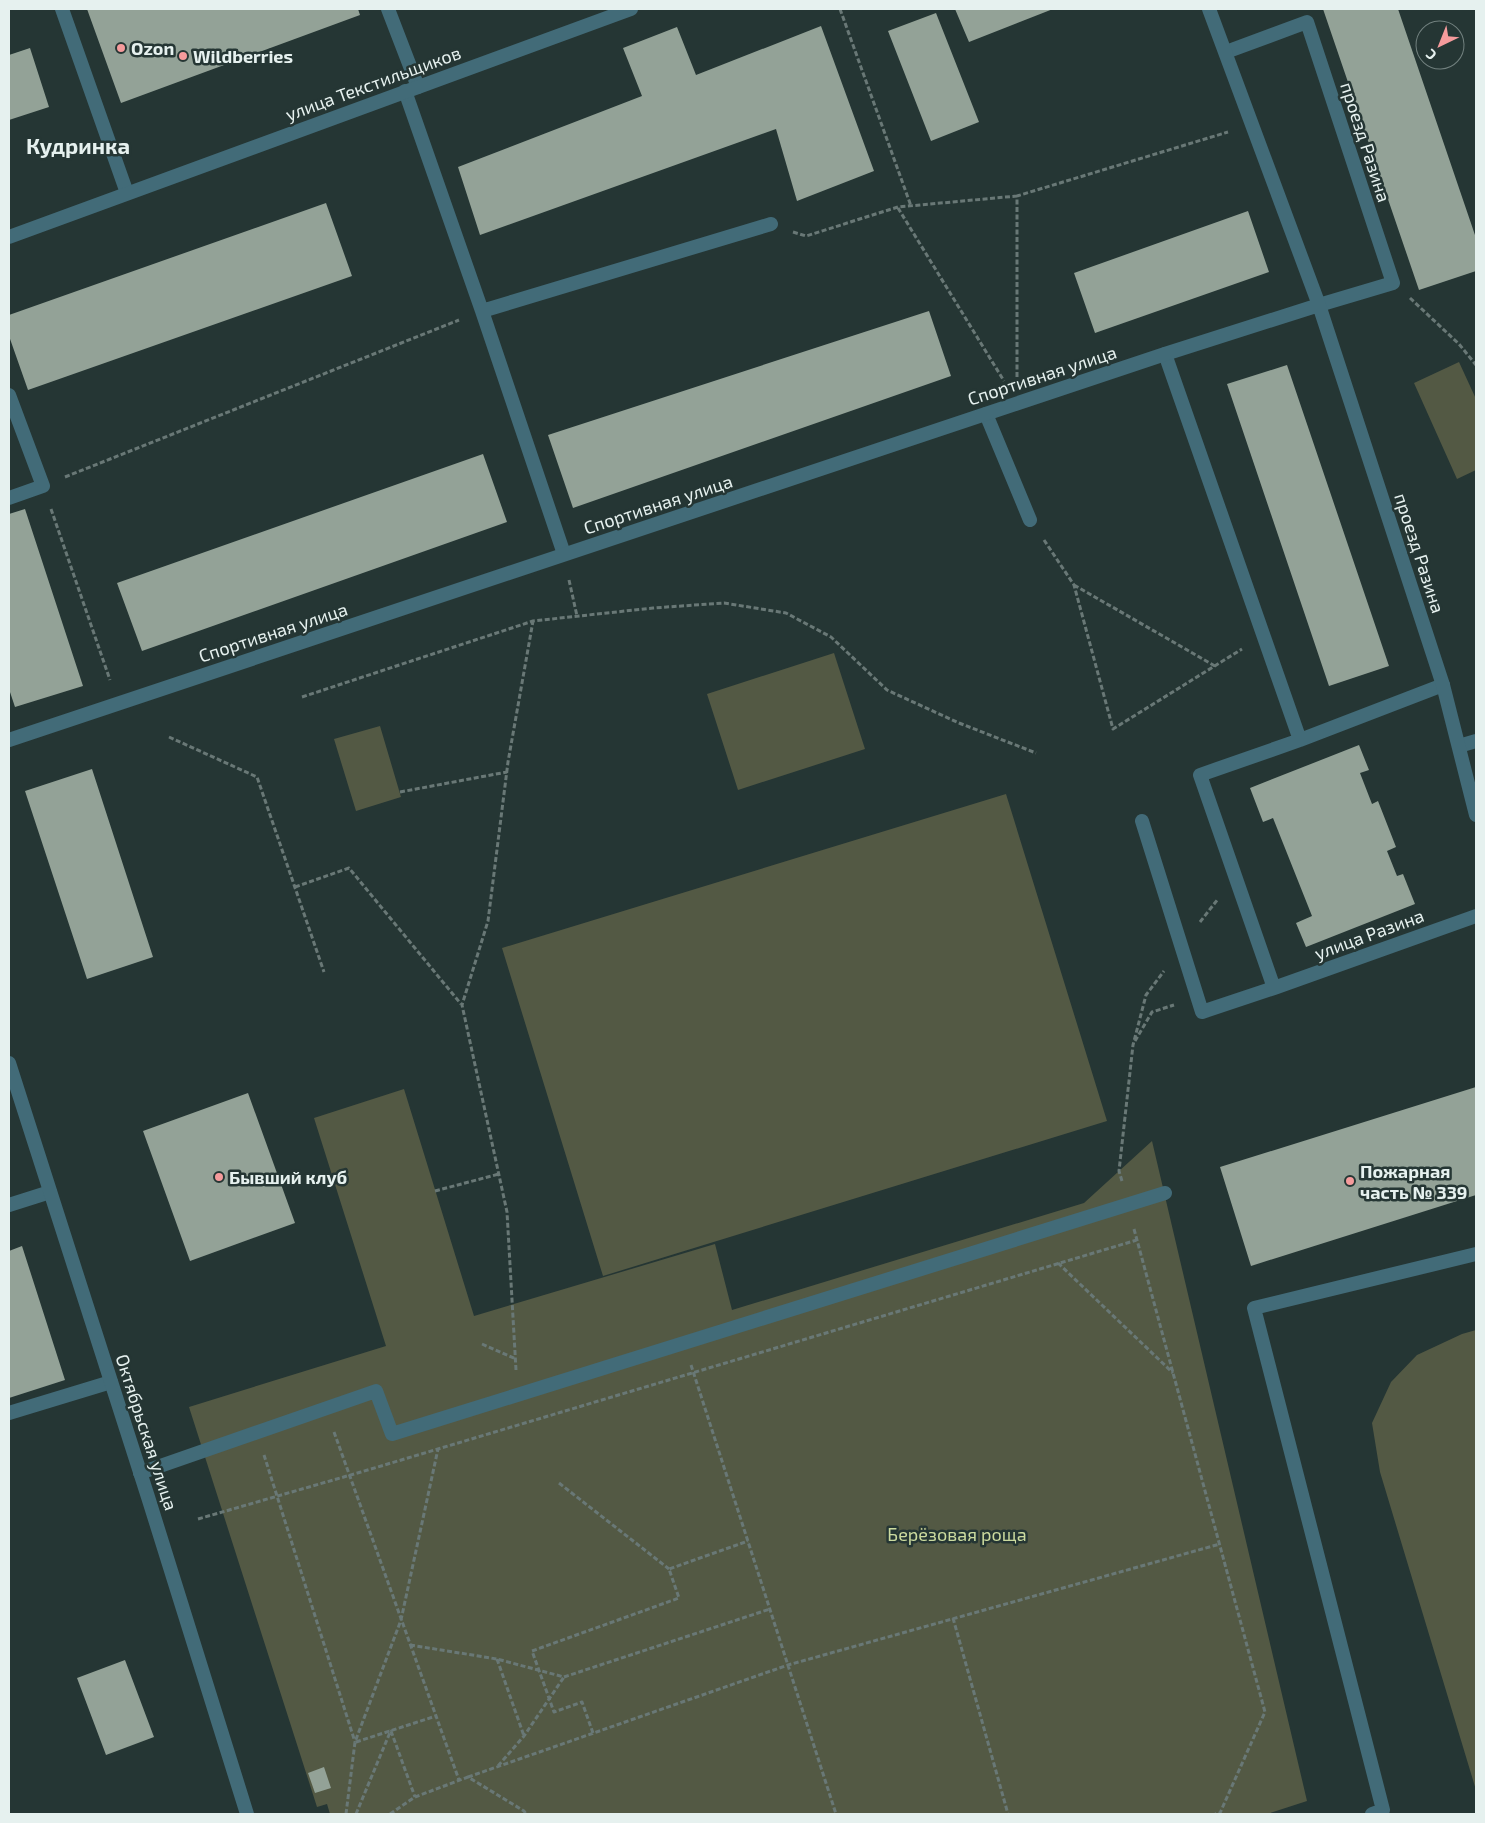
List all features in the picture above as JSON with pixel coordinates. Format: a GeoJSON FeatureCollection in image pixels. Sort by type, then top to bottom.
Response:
{"type":"FeatureCollection","features":[{"type":"Feature","properties":{"kind":"street"},"geometry":{"type":"LineString","coordinates":[[62,9],[127,193]]}},
{"type":"Feature","properties":{"kind":"street"},"geometry":{"type":"LineString","coordinates":[[388,9],[411,89],[482,311],[564,554]]}},
{"type":"Feature","properties":{"kind":"street","name":"улица Текстильщиков"},"geometry":{"type":"LineString","coordinates":[[9,236],[631,9]]}},
{"type":"Feature","properties":{"kind":"street","name":"проезд Разина"},"geometry":{"type":"LineString","coordinates":[[1209,9],[1319,305],[1443,684],[1476,815]]}},
{"type":"Feature","properties":{"kind":"street","name":"проезд Разина"},"geometry":{"type":"LineString","coordinates":[[1226,52],[1307,22],[1393,283]]}},
{"type":"Feature","properties":{"kind":"street"},"geometry":{"type":"LineString","coordinates":[[482,311],[771,224]]}},
{"type":"Feature","properties":{"kind":"street"},"geometry":{"type":"LineString","coordinates":[[1319,305],[1393,283]]}},
{"type":"Feature","properties":{"kind":"street","name":"Спортивная улица"},"geometry":{"type":"LineString","coordinates":[[9,740],[1017,403],[1319,305]]}},
{"type":"Feature","properties":{"kind":"street"},"geometry":{"type":"LineString","coordinates":[[1165,354],[1300,740]]}},
{"type":"Feature","properties":{"kind":"street"},"geometry":{"type":"LineString","coordinates":[[9,395],[42,486],[9,498]]}},
{"type":"Feature","properties":{"kind":"street"},"geometry":{"type":"LineString","coordinates":[[986,414],[1030,520]]}},
{"type":"Feature","properties":{"kind":"street"},"geometry":{"type":"LineString","coordinates":[[1274,988],[1200,775],[1300,740],[1443,684]]}},
{"type":"Feature","properties":{"kind":"street"},"geometry":{"type":"LineString","coordinates":[[1459,746],[1476,741]]}},
{"type":"Feature","properties":{"kind":"street"},"geometry":{"type":"LineString","coordinates":[[1142,821],[1182,947]]}},
{"type":"Feature","properties":{"kind":"street","name":"улица Разина"},"geometry":{"type":"LineString","coordinates":[[1182,947],[1202,1012],[1476,916]]}},
{"type":"Feature","properties":{"kind":"street","name":"Октябрьская улица"},"geometry":{"type":"LineString","coordinates":[[9,1062],[247,1814]]}},
{"type":"Feature","properties":{"kind":"street"},"geometry":{"type":"LineString","coordinates":[[9,1205],[50,1192]]}},
{"type":"Feature","properties":{"kind":"street"},"geometry":{"type":"LineString","coordinates":[[140,1472],[376,1391],[392,1434],[1165,1193]]}},
{"type":"Feature","properties":{"kind":"street"},"geometry":{"type":"LineString","coordinates":[[1372,1814],[1383,1810],[1254,1308],[1476,1254]]}},
{"type":"Feature","properties":{"kind":"street"},"geometry":{"type":"LineString","coordinates":[[9,1413],[111,1382]]}},
{"type":"Feature","properties":{"kind":"path"},"geometry":{"type":"LineString","coordinates":[[840,9],[911,206]]}},
{"type":"Feature","properties":{"kind":"path"},"geometry":{"type":"LineString","coordinates":[[771,224],[806,236],[898,207],[1017,196],[1253,125]]}},
{"type":"Feature","properties":{"kind":"path"},"geometry":{"type":"LineString","coordinates":[[1017,196],[1017,403]]}},
{"type":"Feature","properties":{"kind":"path"},"geometry":{"type":"LineString","coordinates":[[898,207],[1017,403]]}},
{"type":"Feature","properties":{"kind":"path"},"geometry":{"type":"LineString","coordinates":[[1393,283],[1459,344],[1476,365]]}},
{"type":"Feature","properties":{"kind":"path"},"geometry":{"type":"LineString","coordinates":[[118,704],[42,486],[482,311]]}},
{"type":"Feature","properties":{"kind":"path"},"geometry":{"type":"LineString","coordinates":[[1030,520],[1074,584],[1113,729],[1263,636]]}},
{"type":"Feature","properties":{"kind":"path"},"geometry":{"type":"LineString","coordinates":[[564,554],[577,616]]}},
{"type":"Feature","properties":{"kind":"path"},"geometry":{"type":"LineString","coordinates":[[1074,584],[1215,666]]}},
{"type":"Feature","properties":{"kind":"path"},"geometry":{"type":"LineString","coordinates":[[302,697],[533,620],[724,603],[786,613],[831,637],[887,690],[959,723],[1036,752]]}},
{"type":"Feature","properties":{"kind":"path"},"geometry":{"type":"LineString","coordinates":[[462,1005],[488,922],[506,772],[533,620]]}},
{"type":"Feature","properties":{"kind":"path"},"geometry":{"type":"LineString","coordinates":[[169,737],[257,777],[324,972]]}},
{"type":"Feature","properties":{"kind":"path"},"geometry":{"type":"LineString","coordinates":[[400,792],[506,772]]}},
{"type":"Feature","properties":{"kind":"path"},"geometry":{"type":"LineString","coordinates":[[295,887],[349,868],[462,1005],[507,1212],[518,1395]]}},
{"type":"Feature","properties":{"kind":"path"},"geometry":{"type":"LineString","coordinates":[[1215,1814],[1220,1813],[1265,1712],[1119,1171],[1133,1045],[1146,995],[1236,876]]}},
{"type":"Feature","properties":{"kind":"path"},"geometry":{"type":"LineString","coordinates":[[435,1191],[499,1174]]}},
{"type":"Feature","properties":{"kind":"path"},"geometry":{"type":"LineString","coordinates":[[198,1519],[350,1476],[1058,1262],[1137,1240]]}},
{"type":"Feature","properties":{"kind":"path"},"geometry":{"type":"LineString","coordinates":[[1058,1262],[1173,1374]]}},
{"type":"Feature","properties":{"kind":"path"},"geometry":{"type":"LineString","coordinates":[[482,1344],[516,1359]]}},
{"type":"Feature","properties":{"kind":"path"},"geometry":{"type":"LineString","coordinates":[[694,1372],[836,1814]]}},
{"type":"Feature","properties":{"kind":"path"},"geometry":{"type":"LineString","coordinates":[[326,1408],[459,1780]]}},
{"type":"Feature","properties":{"kind":"path"},"geometry":{"type":"LineString","coordinates":[[256,1433],[278,1496],[355,1742]]}},
{"type":"Feature","properties":{"kind":"path"},"geometry":{"type":"LineString","coordinates":[[346,1814],[355,1742],[402,1620],[438,1449]]}},
{"type":"Feature","properties":{"kind":"path"},"geometry":{"type":"LineString","coordinates":[[559,1484],[668,1569],[679,1598],[532,1652],[554,1712],[582,1702],[593,1733]]}},
{"type":"Feature","properties":{"kind":"path"},"geometry":{"type":"LineString","coordinates":[[668,1569],[748,1540]]}},
{"type":"Feature","properties":{"kind":"path"},"geometry":{"type":"LineString","coordinates":[[390,1814],[415,1797],[459,1780],[788,1665],[1220,1544]]}},
{"type":"Feature","properties":{"kind":"path"},"geometry":{"type":"LineString","coordinates":[[410,1645],[497,1659],[564,1678],[770,1609]]}},
{"type":"Feature","properties":{"kind":"path"},"geometry":{"type":"LineString","coordinates":[[952,1618],[1008,1814]]}},
{"type":"Feature","properties":{"kind":"path"},"geometry":{"type":"LineString","coordinates":[[497,1659],[524,1736]]}},
{"type":"Feature","properties":{"kind":"path"},"geometry":{"type":"LineString","coordinates":[[497,1767],[524,1736],[564,1678]]}},
{"type":"Feature","properties":{"kind":"path"},"geometry":{"type":"LineString","coordinates":[[355,1742],[436,1716]]}},
{"type":"Feature","properties":{"kind":"path"},"geometry":{"type":"LineString","coordinates":[[391,1730],[415,1797]]}},
{"type":"Feature","properties":{"kind":"path"},"geometry":{"type":"LineString","coordinates":[[356,1814],[391,1730]]}},
{"type":"Feature","properties":{"kind":"path"},"geometry":{"type":"LineString","coordinates":[[468,1777],[526,1814]]}},
{"type":"Feature","properties":{"kind":"green space"},"geometry":{"type":"Polygon","coordinates":[[[1459,362],[1476,399],[1476,470],[1457,479],[1414,383],[1459,362]]]}},
{"type":"Feature","properties":{"kind":"green space"},"geometry":{"type":"Polygon","coordinates":[[[834,653],[865,749],[738,790],[707,694],[834,653]]]}},
{"type":"Feature","properties":{"kind":"green space"},"geometry":{"type":"Polygon","coordinates":[[[380,726],[401,797],[356,811],[334,739],[380,726]]]}},
{"type":"Feature","properties":{"kind":"green space"},"geometry":{"type":"Polygon","coordinates":[[[1006,794],[1107,1121],[603,1276],[502,948],[1006,794]]]}},
{"type":"Feature","properties":{"kind":"green space","name":"Берёзовая роща"},"geometry":{"type":"Polygon","coordinates":[[[404,1089],[474,1316],[715,1244],[732,1310],[1084,1203],[1152,1141],[1307,1801],[1267,1814],[330,1814],[327,1804],[317,1807],[189,1407],[386,1346],[314,1118],[404,1089]]]}},
{"type":"Feature","properties":{"kind":"green space"},"geometry":{"type":"Polygon","coordinates":[[[1476,1330],[1476,1790],[1380,1472],[1372,1423],[1391,1382],[1417,1355],[1462,1334],[1476,1330]]]}},
{"type":"Feature","properties":{"kind":"building"},"geometry":{"type":"Polygon","coordinates":[[[87,9],[358,9],[360,15],[121,103],[87,9]]]}},
{"type":"Feature","properties":{"kind":"building"},"geometry":{"type":"Polygon","coordinates":[[[955,9],[1053,9],[969,42],[955,9]]]}},
{"type":"Feature","properties":{"kind":"building"},"geometry":{"type":"Polygon","coordinates":[[[1323,9],[1398,9],[1415,59],[1415,70],[1419,70],[1476,238],[1476,271],[1419,290],[1323,9]]]}},
{"type":"Feature","properties":{"kind":"building"},"geometry":{"type":"Polygon","coordinates":[[[936,13],[979,122],[931,141],[888,31],[936,13]]]}},
{"type":"Feature","properties":{"kind":"building"},"geometry":{"type":"Polygon","coordinates":[[[821,26],[874,171],[797,201],[776,129],[480,235],[458,167],[642,96],[623,48],[677,27],[696,75],[821,26]]]}},
{"type":"Feature","properties":{"kind":"building"},"geometry":{"type":"Polygon","coordinates":[[[30,48],[49,107],[9,120],[9,55],[30,48]]]}},
{"type":"Feature","properties":{"kind":"building"},"geometry":{"type":"Polygon","coordinates":[[[326,203],[352,276],[28,390],[9,336],[9,315],[326,203]]]}},
{"type":"Feature","properties":{"kind":"building"},"geometry":{"type":"Polygon","coordinates":[[[1248,211],[1269,272],[1095,333],[1074,273],[1248,211]]]}},
{"type":"Feature","properties":{"kind":"building"},"geometry":{"type":"Polygon","coordinates":[[[929,311],[951,376],[573,508],[548,435],[929,311]]]}},
{"type":"Feature","properties":{"kind":"building"},"geometry":{"type":"Polygon","coordinates":[[[1287,365],[1389,666],[1329,686],[1227,384],[1287,365]]]}},
{"type":"Feature","properties":{"kind":"building"},"geometry":{"type":"Polygon","coordinates":[[[483,454],[507,522],[142,651],[117,583],[483,454]]]}},
{"type":"Feature","properties":{"kind":"building"},"geometry":{"type":"Polygon","coordinates":[[[25,509],[83,686],[15,707],[9,689],[9,514],[25,509]]]}},
{"type":"Feature","properties":{"kind":"building"},"geometry":{"type":"Polygon","coordinates":[[[1359,745],[1369,770],[1360,773],[1372,804],[1378,801],[1396,847],[1387,851],[1397,876],[1403,874],[1415,904],[1306,947],[1296,923],[1312,916],[1273,818],[1263,822],[1250,788],[1359,745]]]}},
{"type":"Feature","properties":{"kind":"building"},"geometry":{"type":"Polygon","coordinates":[[[92,769],[153,957],[87,979],[25,791],[92,769]]]}},
{"type":"Feature","properties":{"kind":"building","name":"Пожарная часть № 339"},"geometry":{"type":"Polygon","coordinates":[[[1476,1087],[1476,1195],[1251,1266],[1220,1167],[1476,1087]]]}},
{"type":"Feature","properties":{"kind":"building","name":"Бывший клуб"},"geometry":{"type":"Polygon","coordinates":[[[248,1093],[295,1223],[190,1261],[143,1131],[248,1093]]]}},
{"type":"Feature","properties":{"kind":"building"},"geometry":{"type":"Polygon","coordinates":[[[22,1246],[65,1380],[9,1398],[9,1251],[22,1246]]]}},
{"type":"Feature","properties":{"kind":"building"},"geometry":{"type":"Polygon","coordinates":[[[125,1660],[154,1737],[106,1755],[77,1678],[125,1660]]]}},
{"type":"Feature","properties":{"kind":"building"},"geometry":{"type":"Polygon","coordinates":[[[324,1767],[331,1788],[315,1793],[308,1773],[324,1767]]]}},
{"type":"Feature","properties":{"kind":"place","name":"Ozon"},"geometry":{"type":"Point","coordinates":[121,48]}},
{"type":"Feature","properties":{"kind":"place","name":"Wildberries"},"geometry":{"type":"Point","coordinates":[183,56]}},
{"type":"Feature","properties":{"kind":"place","name":"Бывший клуб"},"geometry":{"type":"Point","coordinates":[219,1177]}},
{"type":"Feature","properties":{"kind":"place","name":"Пожарная часть № 339"},"geometry":{"type":"Point","coordinates":[1350,1181]}},
{"type":"Feature","properties":{"kind":"district","name":"Кудринка"},"geometry":{"type":"Point","coordinates":[78,145]}}]}
